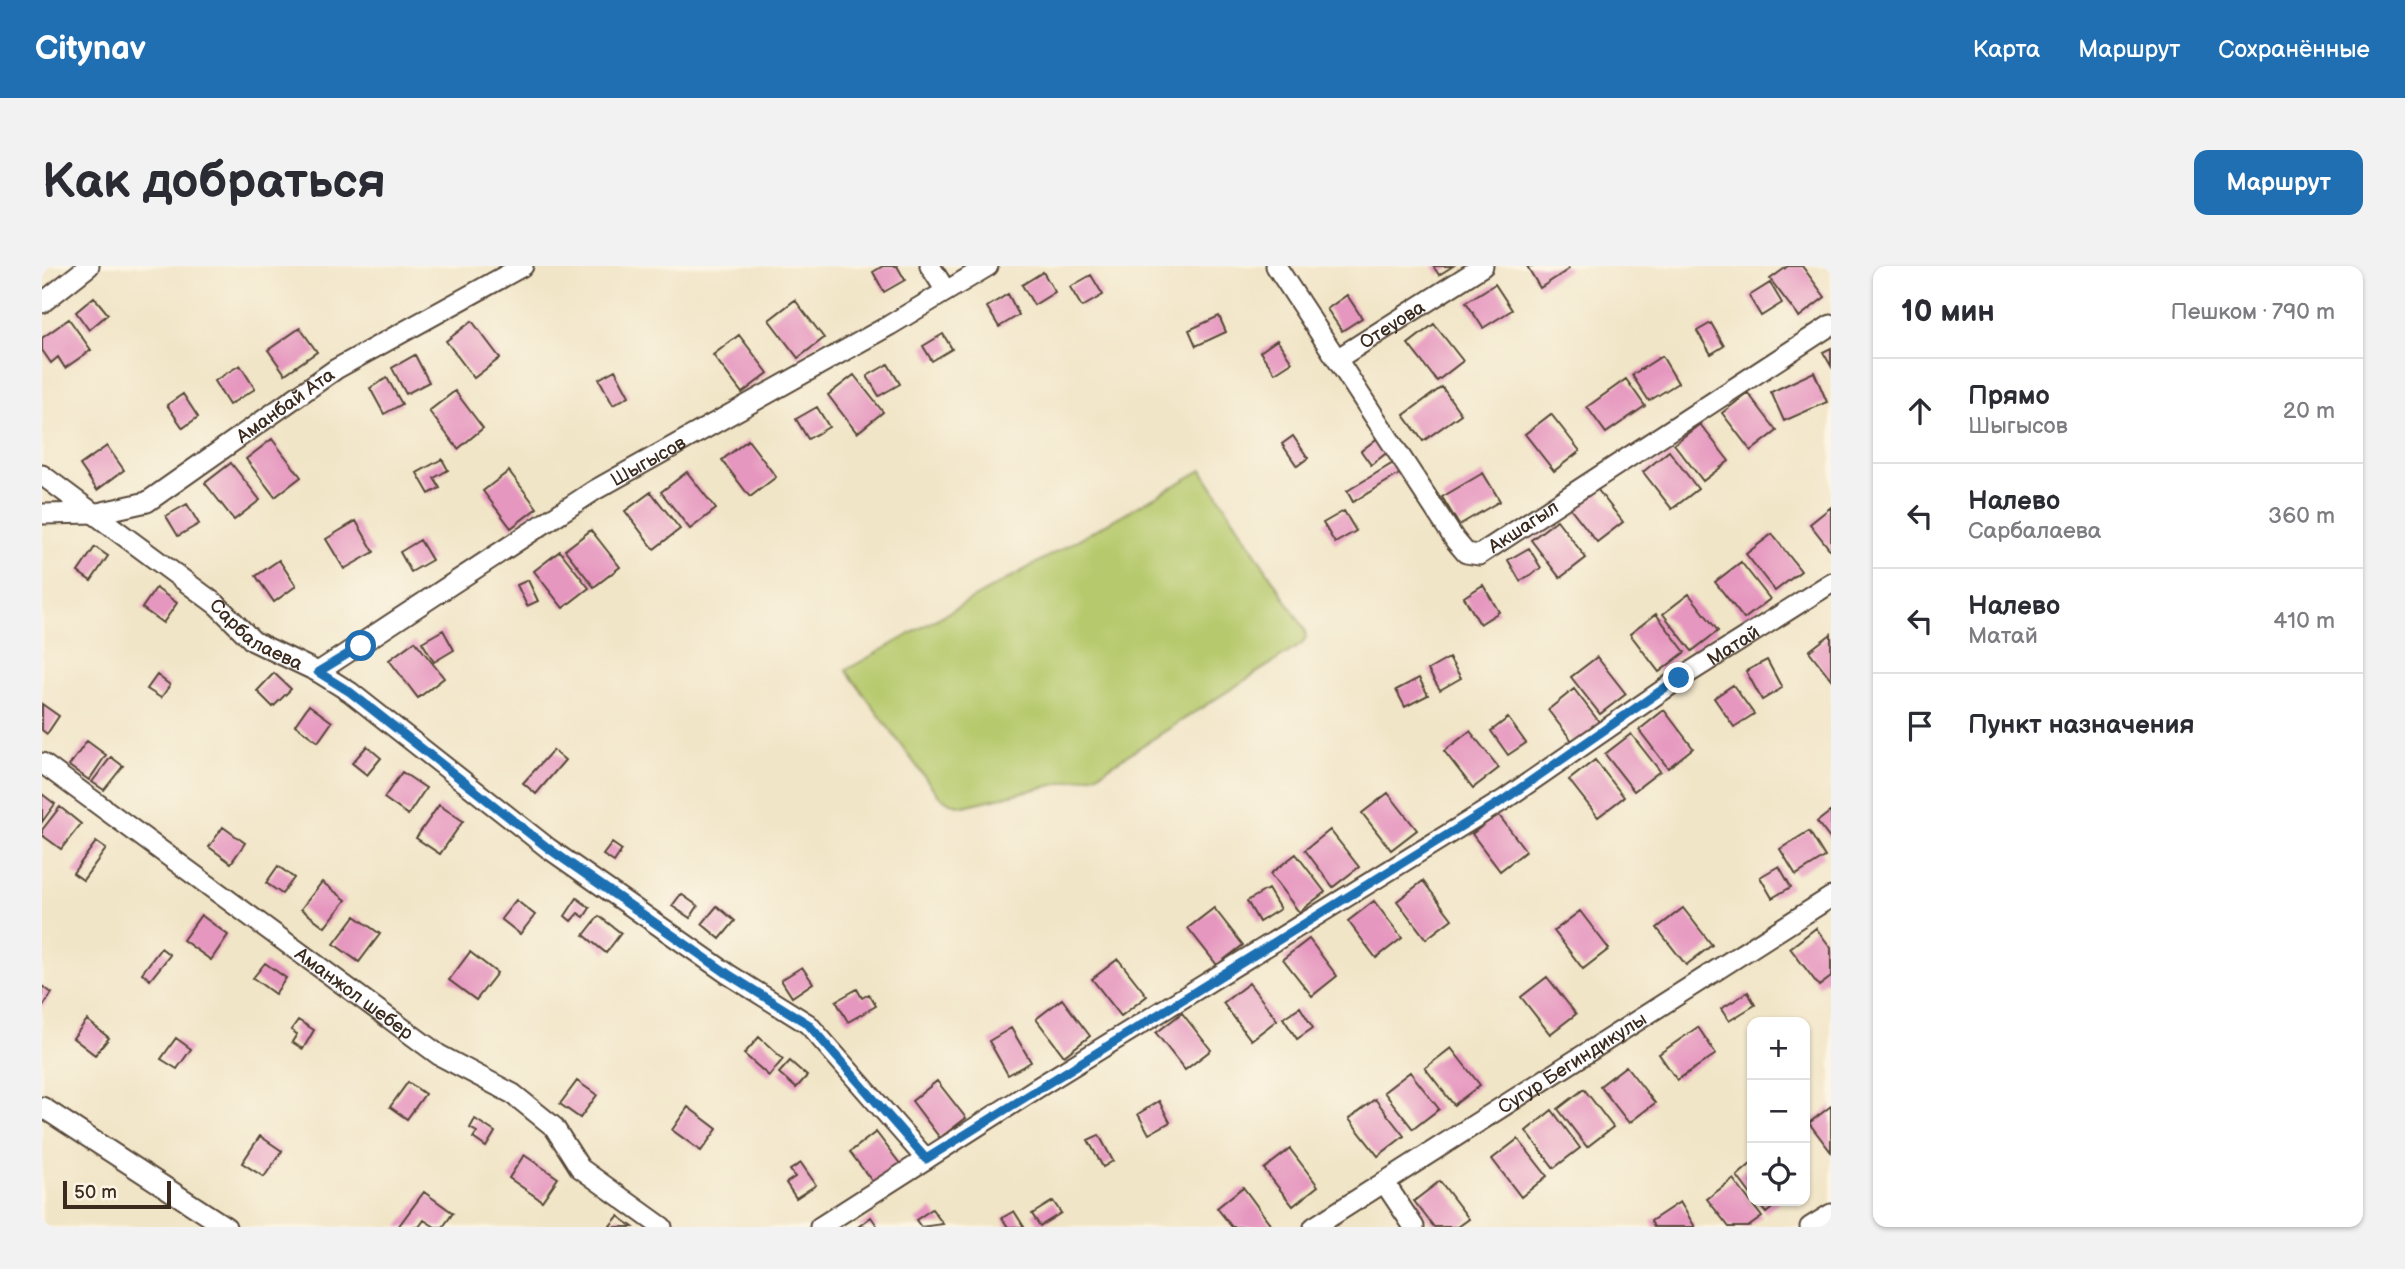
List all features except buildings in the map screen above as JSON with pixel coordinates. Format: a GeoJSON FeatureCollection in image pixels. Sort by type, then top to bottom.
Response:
{"type":"FeatureCollection","features":[{"type":"Feature","properties":{"kind":"street"},"geometry":{"type":"LineString","coordinates":[[42,303],[89,266]]}},
{"type":"Feature","properties":{"kind":"street","name":"Аманбай Ата"},"geometry":{"type":"LineString","coordinates":[[42,514],[98,513],[147,502],[336,369],[523,266]]}},
{"type":"Feature","properties":{"kind":"street"},"geometry":{"type":"LineString","coordinates":[[930,266],[946,291]]}},
{"type":"Feature","properties":{"kind":"street","name":"Шыгысов"},"geometry":{"type":"LineString","coordinates":[[318,672],[595,489],[988,266]]}},
{"type":"Feature","properties":{"kind":"street","name":"Акшагыл"},"geometry":{"type":"LineString","coordinates":[[1276,266],[1455,540],[1466,553],[1479,555],[1831,325]]}},
{"type":"Feature","properties":{"kind":"street","name":"Отеуова"},"geometry":{"type":"LineString","coordinates":[[1336,359],[1483,266]]}},
{"type":"Feature","properties":{"kind":"street","name":"Сарбалаева"},"geometry":{"type":"LineString","coordinates":[[42,475],[98,513],[217,605],[253,641],[318,672],[350,692],[548,848],[728,974],[808,1024],[926,1159]]}},
{"type":"Feature","properties":{"kind":"street","name":"Матай"},"geometry":{"type":"LineString","coordinates":[[820,1227],[1505,799],[1679,678],[1831,583]]}},
{"type":"Feature","properties":{"kind":"street","name":"Аманжол шебер"},"geometry":{"type":"LineString","coordinates":[[42,763],[439,1055],[513,1094],[554,1127],[580,1168],[662,1227]]}},
{"type":"Feature","properties":{"kind":"street","name":"Сугур Бегиндикулы"},"geometry":{"type":"LineString","coordinates":[[1314,1227],[1831,897]]}},
{"type":"Feature","properties":{"kind":"street"},"geometry":{"type":"LineString","coordinates":[[42,1107],[226,1227]]}},
{"type":"Feature","properties":{"kind":"street"},"geometry":{"type":"LineString","coordinates":[[1384,1182],[1414,1227]]}},
{"type":"Feature","properties":{"kind":"street"},"geometry":{"type":"LineString","coordinates":[[1810,1227],[1831,1214]]}},
{"type":"Feature","properties":{"kind":"green space"},"geometry":{"type":"Polygon","coordinates":[[[1202,470],[1304,628],[1306,637],[1302,644],[1096,775],[964,806],[950,803],[938,795],[846,670],[1202,470]]]}},
{"type":"Feature","properties":{"kind":"route"},"geometry":{"type":"LineString","coordinates":[[361,646],[318,672],[350,692],[435,757],[548,848],[728,974],[808,1024],[862,1082],[926,1159],[1505,799],[1679,678]]}}]}
